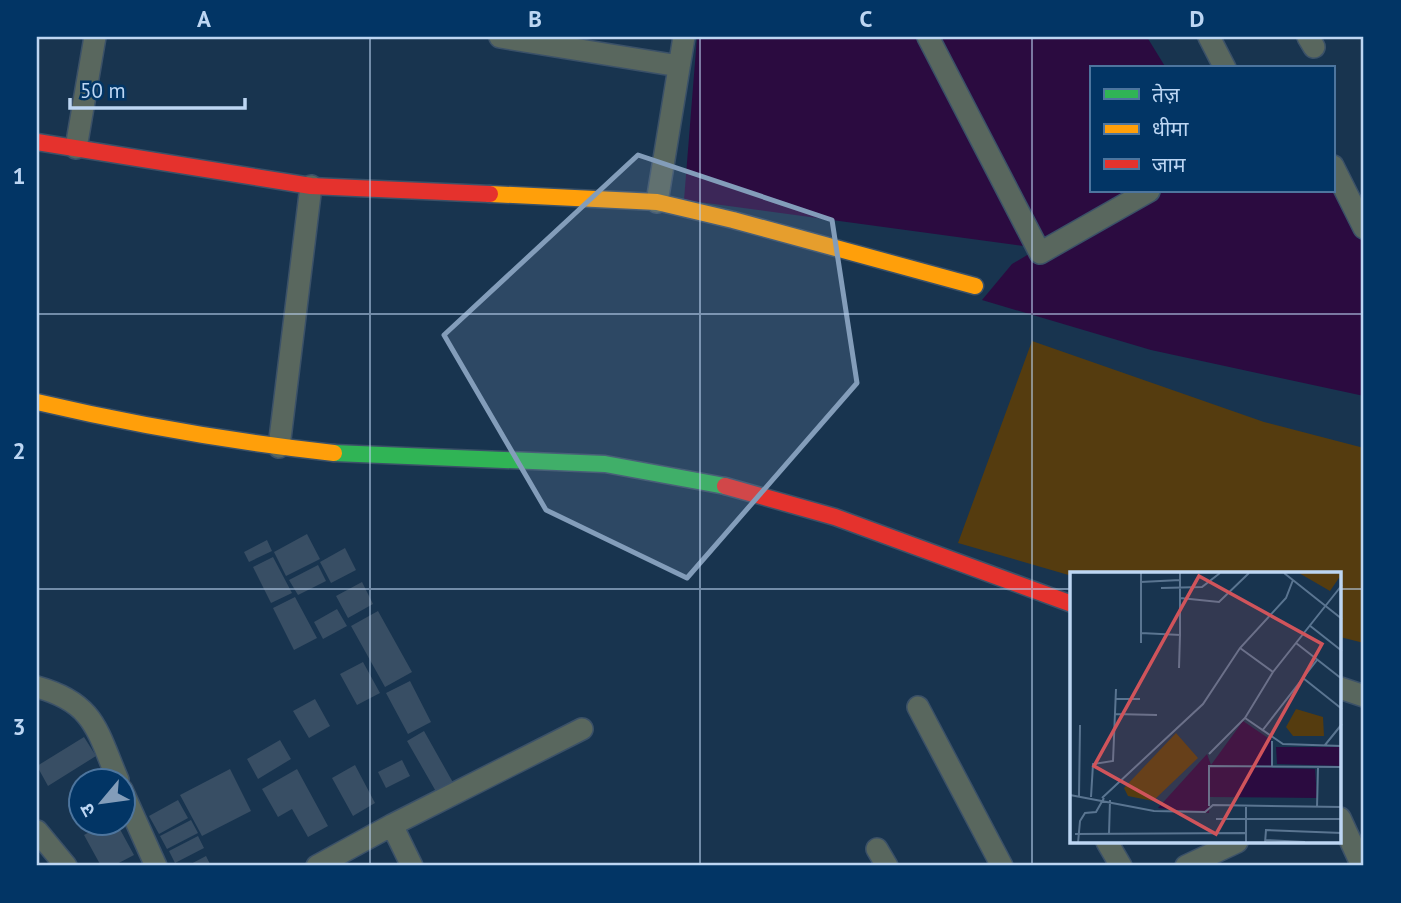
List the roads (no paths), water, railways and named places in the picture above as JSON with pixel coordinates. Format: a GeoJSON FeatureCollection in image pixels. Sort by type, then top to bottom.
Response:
{"type":"FeatureCollection","features":[{"type":"Feature","properties":{"kind":"street"},"geometry":{"type":"LineString","coordinates":[[76,148],[95,37]]}},
{"type":"Feature","properties":{"kind":"street"},"geometry":{"type":"LineString","coordinates":[[500,37],[679,66]]}},
{"type":"Feature","properties":{"kind":"street"},"geometry":{"type":"LineString","coordinates":[[657,202],[684,37]]}},
{"type":"Feature","properties":{"kind":"street"},"geometry":{"type":"LineString","coordinates":[[928,37],[1040,253],[1147,192]]}},
{"type":"Feature","properties":{"kind":"street"},"geometry":{"type":"LineString","coordinates":[[1209,37],[1224,66]]}},
{"type":"Feature","properties":{"kind":"street"},"geometry":{"type":"LineString","coordinates":[[37,142],[311,186],[657,202],[975,286]]}},
{"type":"Feature","properties":{"kind":"street"},"geometry":{"type":"LineString","coordinates":[[1334,168],[1364,228]]}},
{"type":"Feature","properties":{"kind":"street"},"geometry":{"type":"LineString","coordinates":[[279,447],[311,186]]}},
{"type":"Feature","properties":{"kind":"street"},"geometry":{"type":"LineString","coordinates":[[37,402],[92,415],[279,447],[348,455],[604,464],[711,482],[846,521],[1070,603]]}},
{"type":"Feature","properties":{"kind":"street"},"geometry":{"type":"LineString","coordinates":[[37,687],[62,696],[83,709],[96,728],[112,766]]}},
{"type":"Feature","properties":{"kind":"street"},"geometry":{"type":"LineString","coordinates":[[1342,689],[1364,696]]}},
{"type":"Feature","properties":{"kind":"street"},"geometry":{"type":"LineString","coordinates":[[918,707],[1002,866]]}},
{"type":"Feature","properties":{"kind":"street"},"geometry":{"type":"LineString","coordinates":[[319,866],[392,825],[582,729]]}},
{"type":"Feature","properties":{"kind":"street"},"geometry":{"type":"LineString","coordinates":[[136,821],[156,866]]}},
{"type":"Feature","properties":{"kind":"street"},"geometry":{"type":"LineString","coordinates":[[1342,822],[1362,866]]}},
{"type":"Feature","properties":{"kind":"street"},"geometry":{"type":"LineString","coordinates":[[392,825],[412,866]]}},
{"type":"Feature","properties":{"kind":"street"},"geometry":{"type":"LineString","coordinates":[[37,831],[66,866]]}},
{"type":"Feature","properties":{"kind":"street"},"geometry":{"type":"LineString","coordinates":[[1108,844],[1121,866]]}},
{"type":"Feature","properties":{"kind":"street"},"geometry":{"type":"LineString","coordinates":[[1186,866],[1233,844]]}}]}
